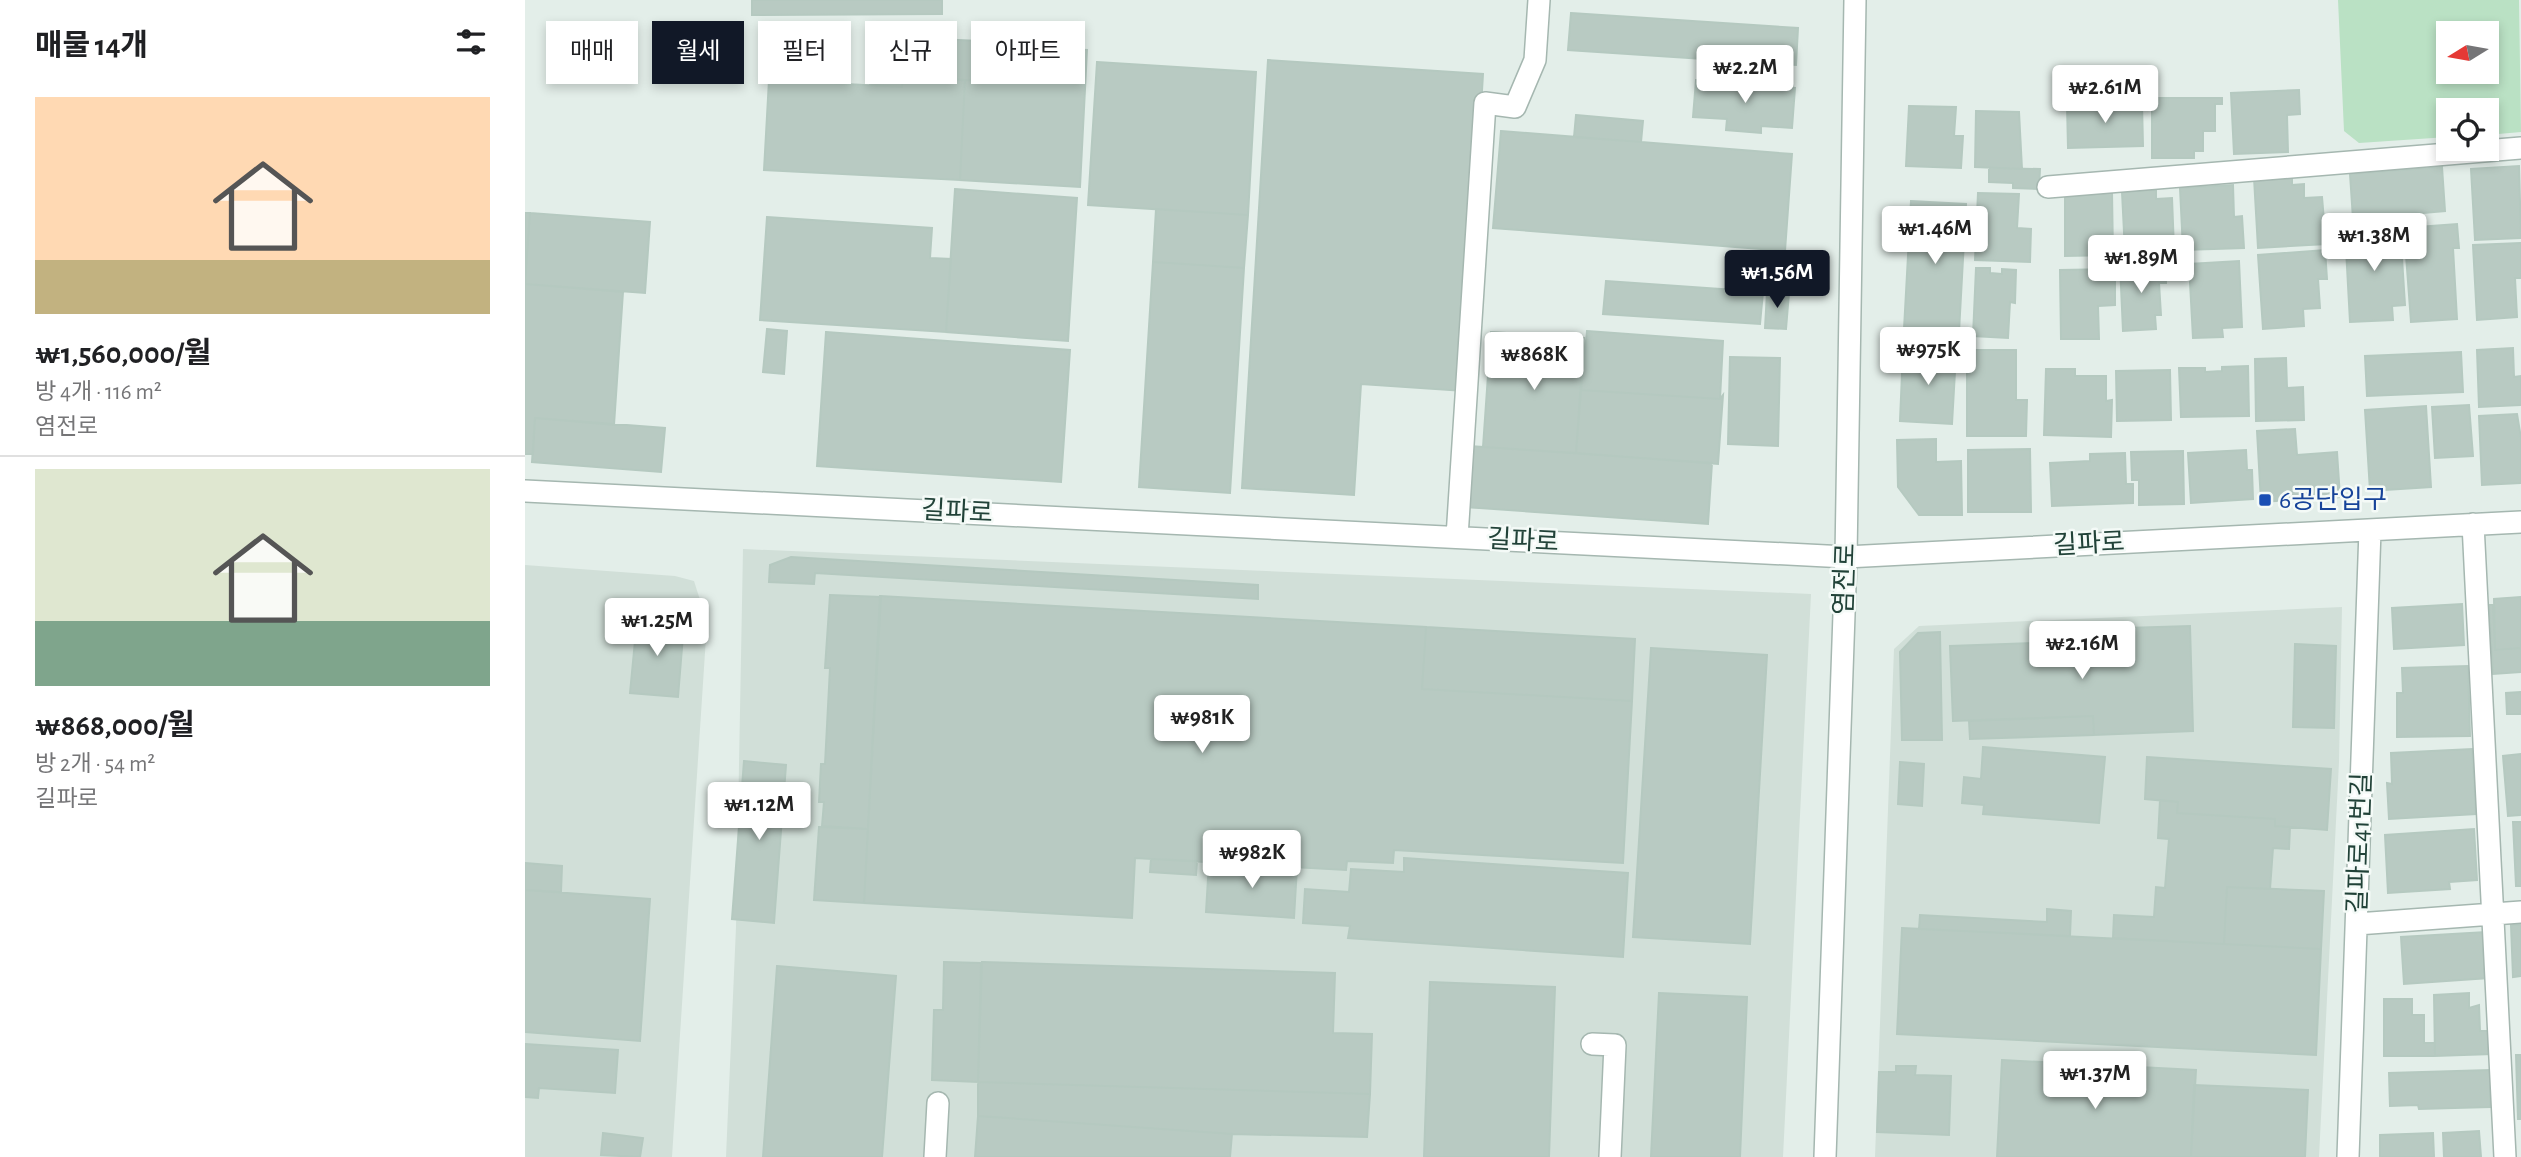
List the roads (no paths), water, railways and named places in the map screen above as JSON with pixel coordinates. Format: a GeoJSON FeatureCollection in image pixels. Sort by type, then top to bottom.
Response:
{"type":"FeatureCollection","features":[{"type":"Feature","properties":{"kind":"street"},"geometry":{"type":"LineString","coordinates":[[1457,537],[1485,103],[1515,107],[1535,60],[1539,0]]}},
{"type":"Feature","properties":{"kind":"street","name":"염전로"},"geometry":{"type":"LineString","coordinates":[[1825,1157],[1846,557],[1855,0]]}},
{"type":"Feature","properties":{"kind":"street"},"geometry":{"type":"LineString","coordinates":[[2048,187],[2521,148]]}},
{"type":"Feature","properties":{"kind":"street","name":"길파로"},"geometry":{"type":"LineString","coordinates":[[525,491],[1846,557],[2521,522]]}},
{"type":"Feature","properties":{"kind":"street"},"geometry":{"type":"LineString","coordinates":[[2473,524],[2495,914],[2505,1157]]}},
{"type":"Feature","properties":{"kind":"street","name":"길파로41번길"},"geometry":{"type":"LineString","coordinates":[[2348,1157],[2370,530]]}},
{"type":"Feature","properties":{"kind":"street"},"geometry":{"type":"LineString","coordinates":[[2357,924],[2521,912]]}},
{"type":"Feature","properties":{"kind":"street"},"geometry":{"type":"LineString","coordinates":[[1592,1044],[1615,1045],[1610,1157]]}},
{"type":"Feature","properties":{"kind":"street"},"geometry":{"type":"LineString","coordinates":[[935,1157],[938,1103]]}},
{"type":"Feature","properties":{"kind":"place","name":"6공단입구"},"geometry":{"type":"Point","coordinates":[2265,500]}}]}
